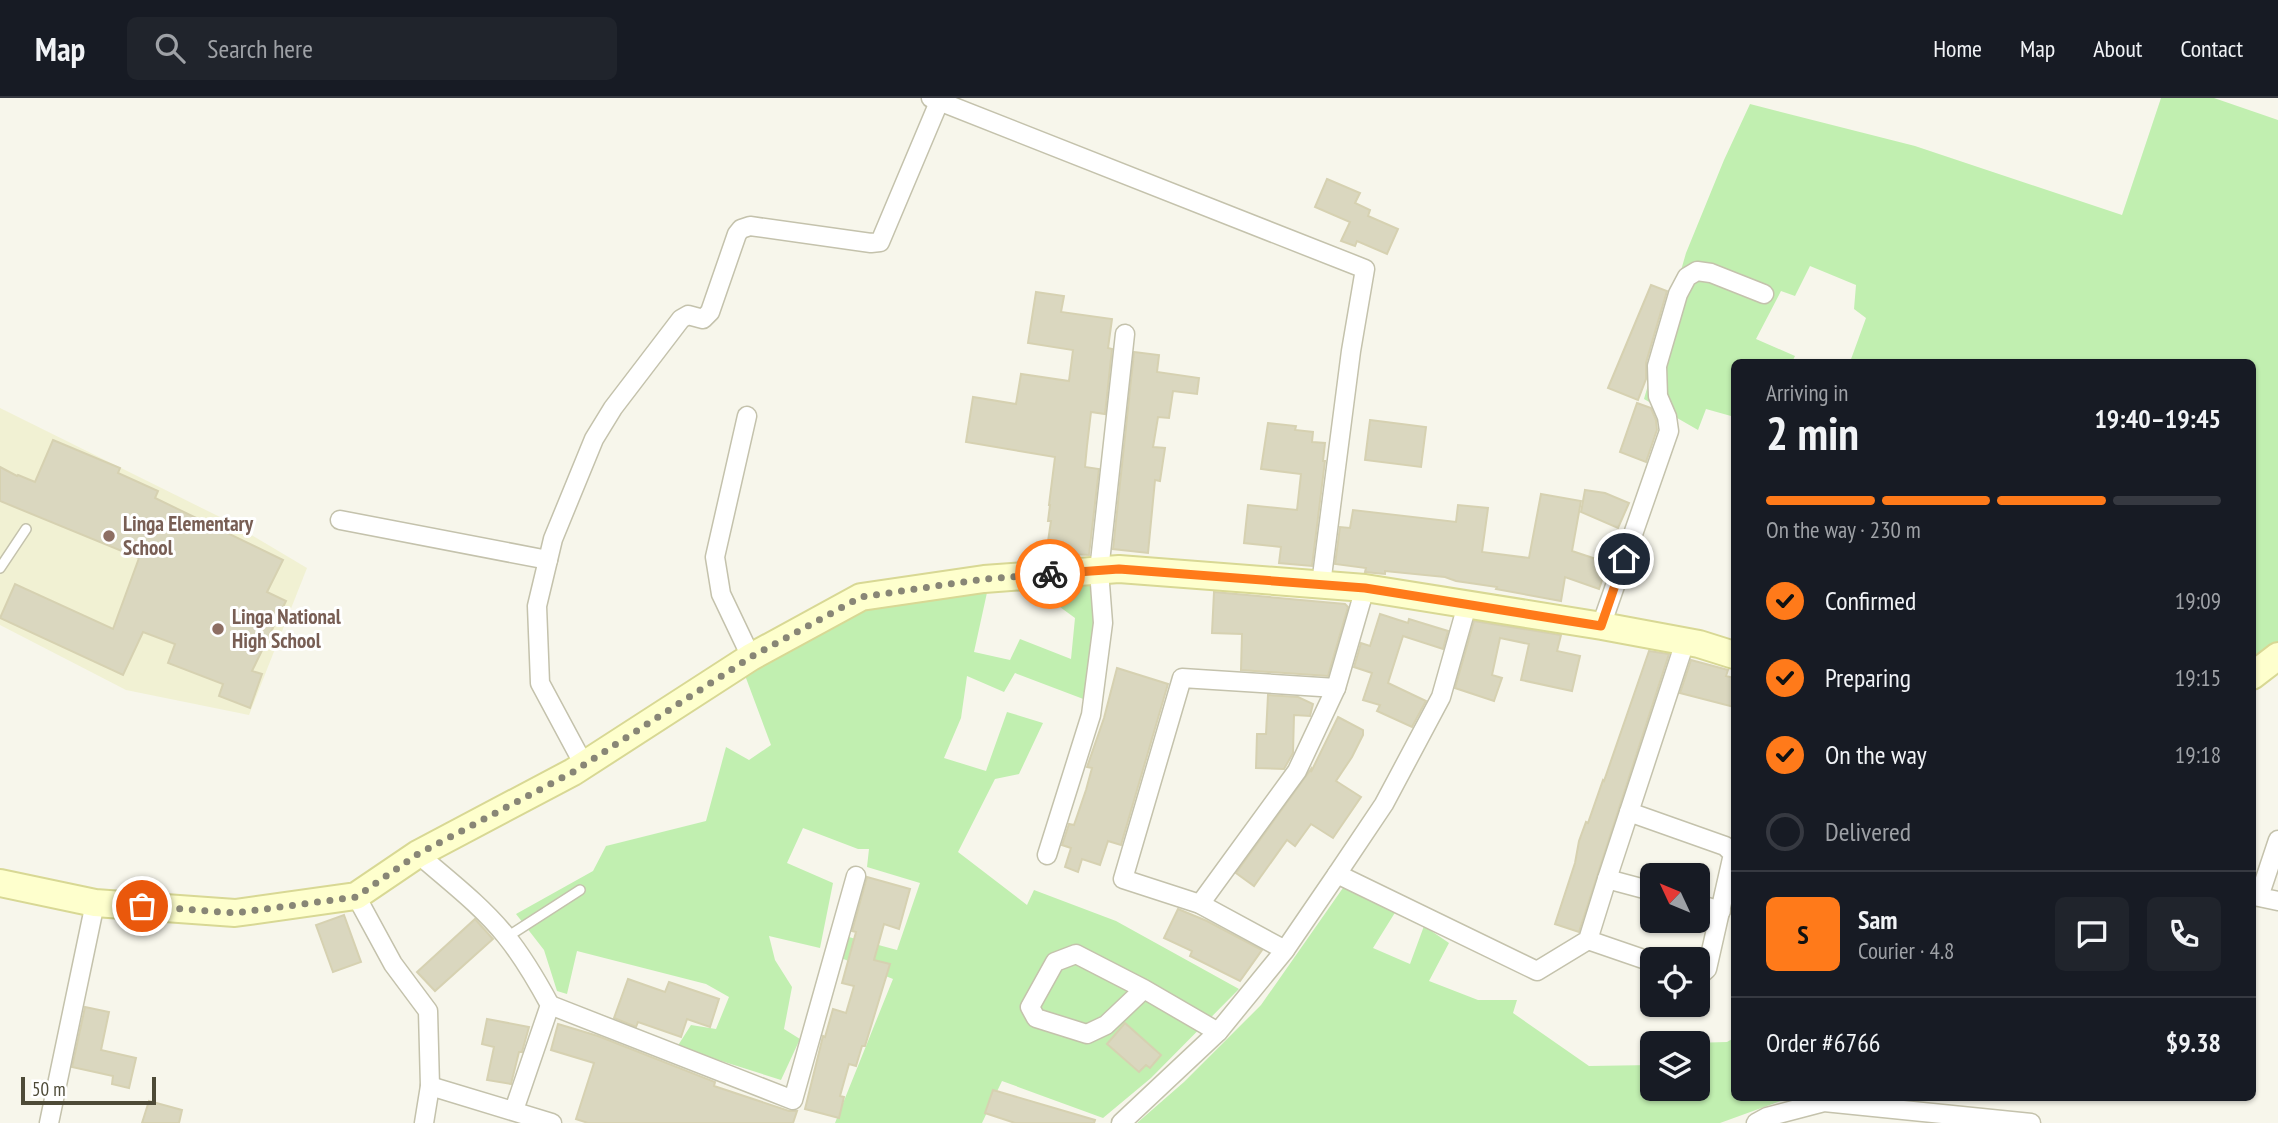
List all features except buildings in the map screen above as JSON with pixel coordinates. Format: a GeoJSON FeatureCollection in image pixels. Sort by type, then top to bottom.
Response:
{"type":"FeatureCollection","features":[{"type":"Feature","properties":{"kind":"street"},"geometry":{"type":"LineString","coordinates":[[584,765],[540,683],[537,606],[553,539],[594,439],[613,408],[681,319],[688,315],[703,319],[710,312],[741,229],[750,226],[880,242],[935,100],[1365,269],[1351,351],[1321,584]]}},
{"type":"Feature","properties":{"kind":"street"},"geometry":{"type":"LineString","coordinates":[[1601,626],[1669,431],[1667,416],[1658,396],[1657,366],[1678,294],[1687,277],[1697,271],[1711,273],[1764,294]]}},
{"type":"Feature","properties":{"kind":"street"},"geometry":{"type":"LineString","coordinates":[[1047,855],[1091,715],[1103,623],[1098,571],[1125,334]]}},
{"type":"Feature","properties":{"kind":"street"},"geometry":{"type":"LineString","coordinates":[[747,416],[715,557],[721,594],[751,657]]}},
{"type":"Feature","properties":{"kind":"street"},"geometry":{"type":"LineString","coordinates":[[340,520],[548,560]]}},
{"type":"Feature","properties":{"kind":"street"},"geometry":{"type":"LineString","coordinates":[[0,883],[96,902],[235,913],[356,897],[418,854],[584,765],[751,657],[861,597],[984,579],[1119,569],[1365,588],[1601,626],[1699,644],[1731,654]]}},
{"type":"Feature","properties":{"kind":"street"},"geometry":{"type":"LineString","coordinates":[[1199,904],[1297,771],[1336,688],[1365,588]]}},
{"type":"Feature","properties":{"kind":"street"},"geometry":{"type":"LineString","coordinates":[[1121,1123],[1218,1032],[1285,950],[1338,874],[1384,804],[1441,697],[1466,605]]}},
{"type":"Feature","properties":{"kind":"street"},"geometry":{"type":"LineString","coordinates":[[1338,874],[1536,971],[1588,940],[1685,642]]}},
{"type":"Feature","properties":{"kind":"street"},"geometry":{"type":"LineString","coordinates":[[2256,673],[2278,656]]}},
{"type":"Feature","properties":{"kind":"street"},"geometry":{"type":"LineString","coordinates":[[1285,950],[1199,904],[1123,879],[1182,678],[1336,688]]}},
{"type":"Feature","properties":{"kind":"street"},"geometry":{"type":"LineString","coordinates":[[1629,812],[1725,846],[1731,851]]}},
{"type":"Feature","properties":{"kind":"street"},"geometry":{"type":"LineString","coordinates":[[2278,840],[2259,897],[2278,901]]}},
{"type":"Feature","properties":{"kind":"street"},"geometry":{"type":"LineString","coordinates":[[418,854],[489,917],[507,937],[550,1005],[793,1100],[856,876]]}},
{"type":"Feature","properties":{"kind":"street"},"geometry":{"type":"LineString","coordinates":[[1710,957],[1731,863]]}},
{"type":"Feature","properties":{"kind":"street"},"geometry":{"type":"LineString","coordinates":[[1607,878],[1640,888]]}},
{"type":"Feature","properties":{"kind":"street"},"geometry":{"type":"LineString","coordinates":[[356,897],[393,964],[428,1011],[430,1086],[424,1123]]}},
{"type":"Feature","properties":{"kind":"street"},"geometry":{"type":"LineString","coordinates":[[49,1123],[96,902]]}},
{"type":"Feature","properties":{"kind":"street"},"geometry":{"type":"LineString","coordinates":[[1710,908],[1721,911]]}},
{"type":"Feature","properties":{"kind":"street"},"geometry":{"type":"LineString","coordinates":[[1588,940],[1640,958]]}},
{"type":"Feature","properties":{"kind":"street"},"geometry":{"type":"LineString","coordinates":[[1144,989],[1106,1026],[1087,1034],[1036,1018],[1030,1007],[1055,962],[1076,954],[1144,989],[1218,1032]]}},
{"type":"Feature","properties":{"kind":"street"},"geometry":{"type":"LineString","coordinates":[[514,1110],[550,1005]]}},
{"type":"Feature","properties":{"kind":"street"},"geometry":{"type":"LineString","coordinates":[[430,1086],[552,1123]]}},
{"type":"Feature","properties":{"kind":"street"},"geometry":{"type":"LineString","coordinates":[[1756,1123],[1824,1102],[2031,1123]]}},
{"type":"Feature","properties":{"kind":"lane"},"geometry":{"type":"LineString","coordinates":[[0,568],[26,529]]}},
{"type":"Feature","properties":{"kind":"lane"},"geometry":{"type":"LineString","coordinates":[[507,937],[580,890]]}},
{"type":"Feature","properties":{"kind":"shaded area","name":"Linga Elementary School"},"geometry":{"type":"Polygon","coordinates":[[[0,408],[226,520],[307,568],[249,715],[126,690],[0,625],[0,408]]]}},
{"type":"Feature","properties":{"kind":"green space"},"geometry":{"type":"Polygon","coordinates":[[[2161,98],[2214,98],[2278,120],[2278,647],[2256,661],[2256,359],[1851,359],[1866,318],[1854,309],[1856,285],[1810,266],[1795,296],[1781,291],[1756,339],[1795,356],[1794,359],[1731,359],[1731,416],[1706,409],[1698,430],[1644,399],[1686,253],[1750,104],[1915,146],[2122,215],[2161,98]]]}},
{"type":"Feature","properties":{"kind":"green space"},"geometry":{"type":"Polygon","coordinates":[[[1090,578],[1096,616],[1086,700],[1015,673],[1004,692],[967,676],[961,718],[944,758],[986,771],[1007,712],[1043,723],[1019,774],[995,779],[958,852],[1027,905],[1034,890],[1116,921],[1239,989],[1151,1078],[1103,1118],[1002,1081],[982,1123],[835,1123],[893,979],[841,958],[845,936],[897,950],[920,883],[867,867],[869,849],[858,849],[803,828],[787,863],[833,883],[820,948],[769,936],[775,960],[792,987],[784,1029],[800,1039],[781,1080],[677,1047],[691,1025],[716,1029],[729,997],[706,984],[577,951],[567,994],[557,991],[544,950],[516,914],[593,871],[606,846],[706,821],[726,747],[749,760],[771,745],[743,670],[859,607],[988,588],[974,652],[1010,660],[1020,639],[1071,659],[1075,618],[1049,599],[1051,584],[1090,578]]]}},
{"type":"Feature","properties":{"kind":"green space"},"geometry":{"type":"Polygon","coordinates":[[[1345,885],[1396,911],[1373,948],[1410,964],[1424,926],[1449,943],[1429,981],[1478,1000],[1517,1000],[1513,1013],[1589,1066],[1640,1065],[1640,1101],[1710,1101],[1710,1042],[1731,1040],[1731,1101],[1781,1101],[1720,1123],[1137,1123],[1184,1082],[1261,1005],[1345,885]]]}},
{"type":"Feature","properties":{"kind":"way so far"},"geometry":{"type":"LineString","coordinates":[[142,906],[235,913],[356,897],[418,854],[573,772],[751,657],[861,597],[984,579],[1050,574]]}},
{"type":"Feature","properties":{"kind":"place","name":"Linga Elementary School"},"geometry":{"type":"Point","coordinates":[109,536]}},
{"type":"Feature","properties":{"kind":"place","name":"Linga National High School"},"geometry":{"type":"Point","coordinates":[218,629]}},
{"type":"Feature","properties":{"kind":"route"},"geometry":{"type":"LineString","coordinates":[[1050,574],[1119,569],[1365,588],[1601,626],[1624,559]]}}]}
